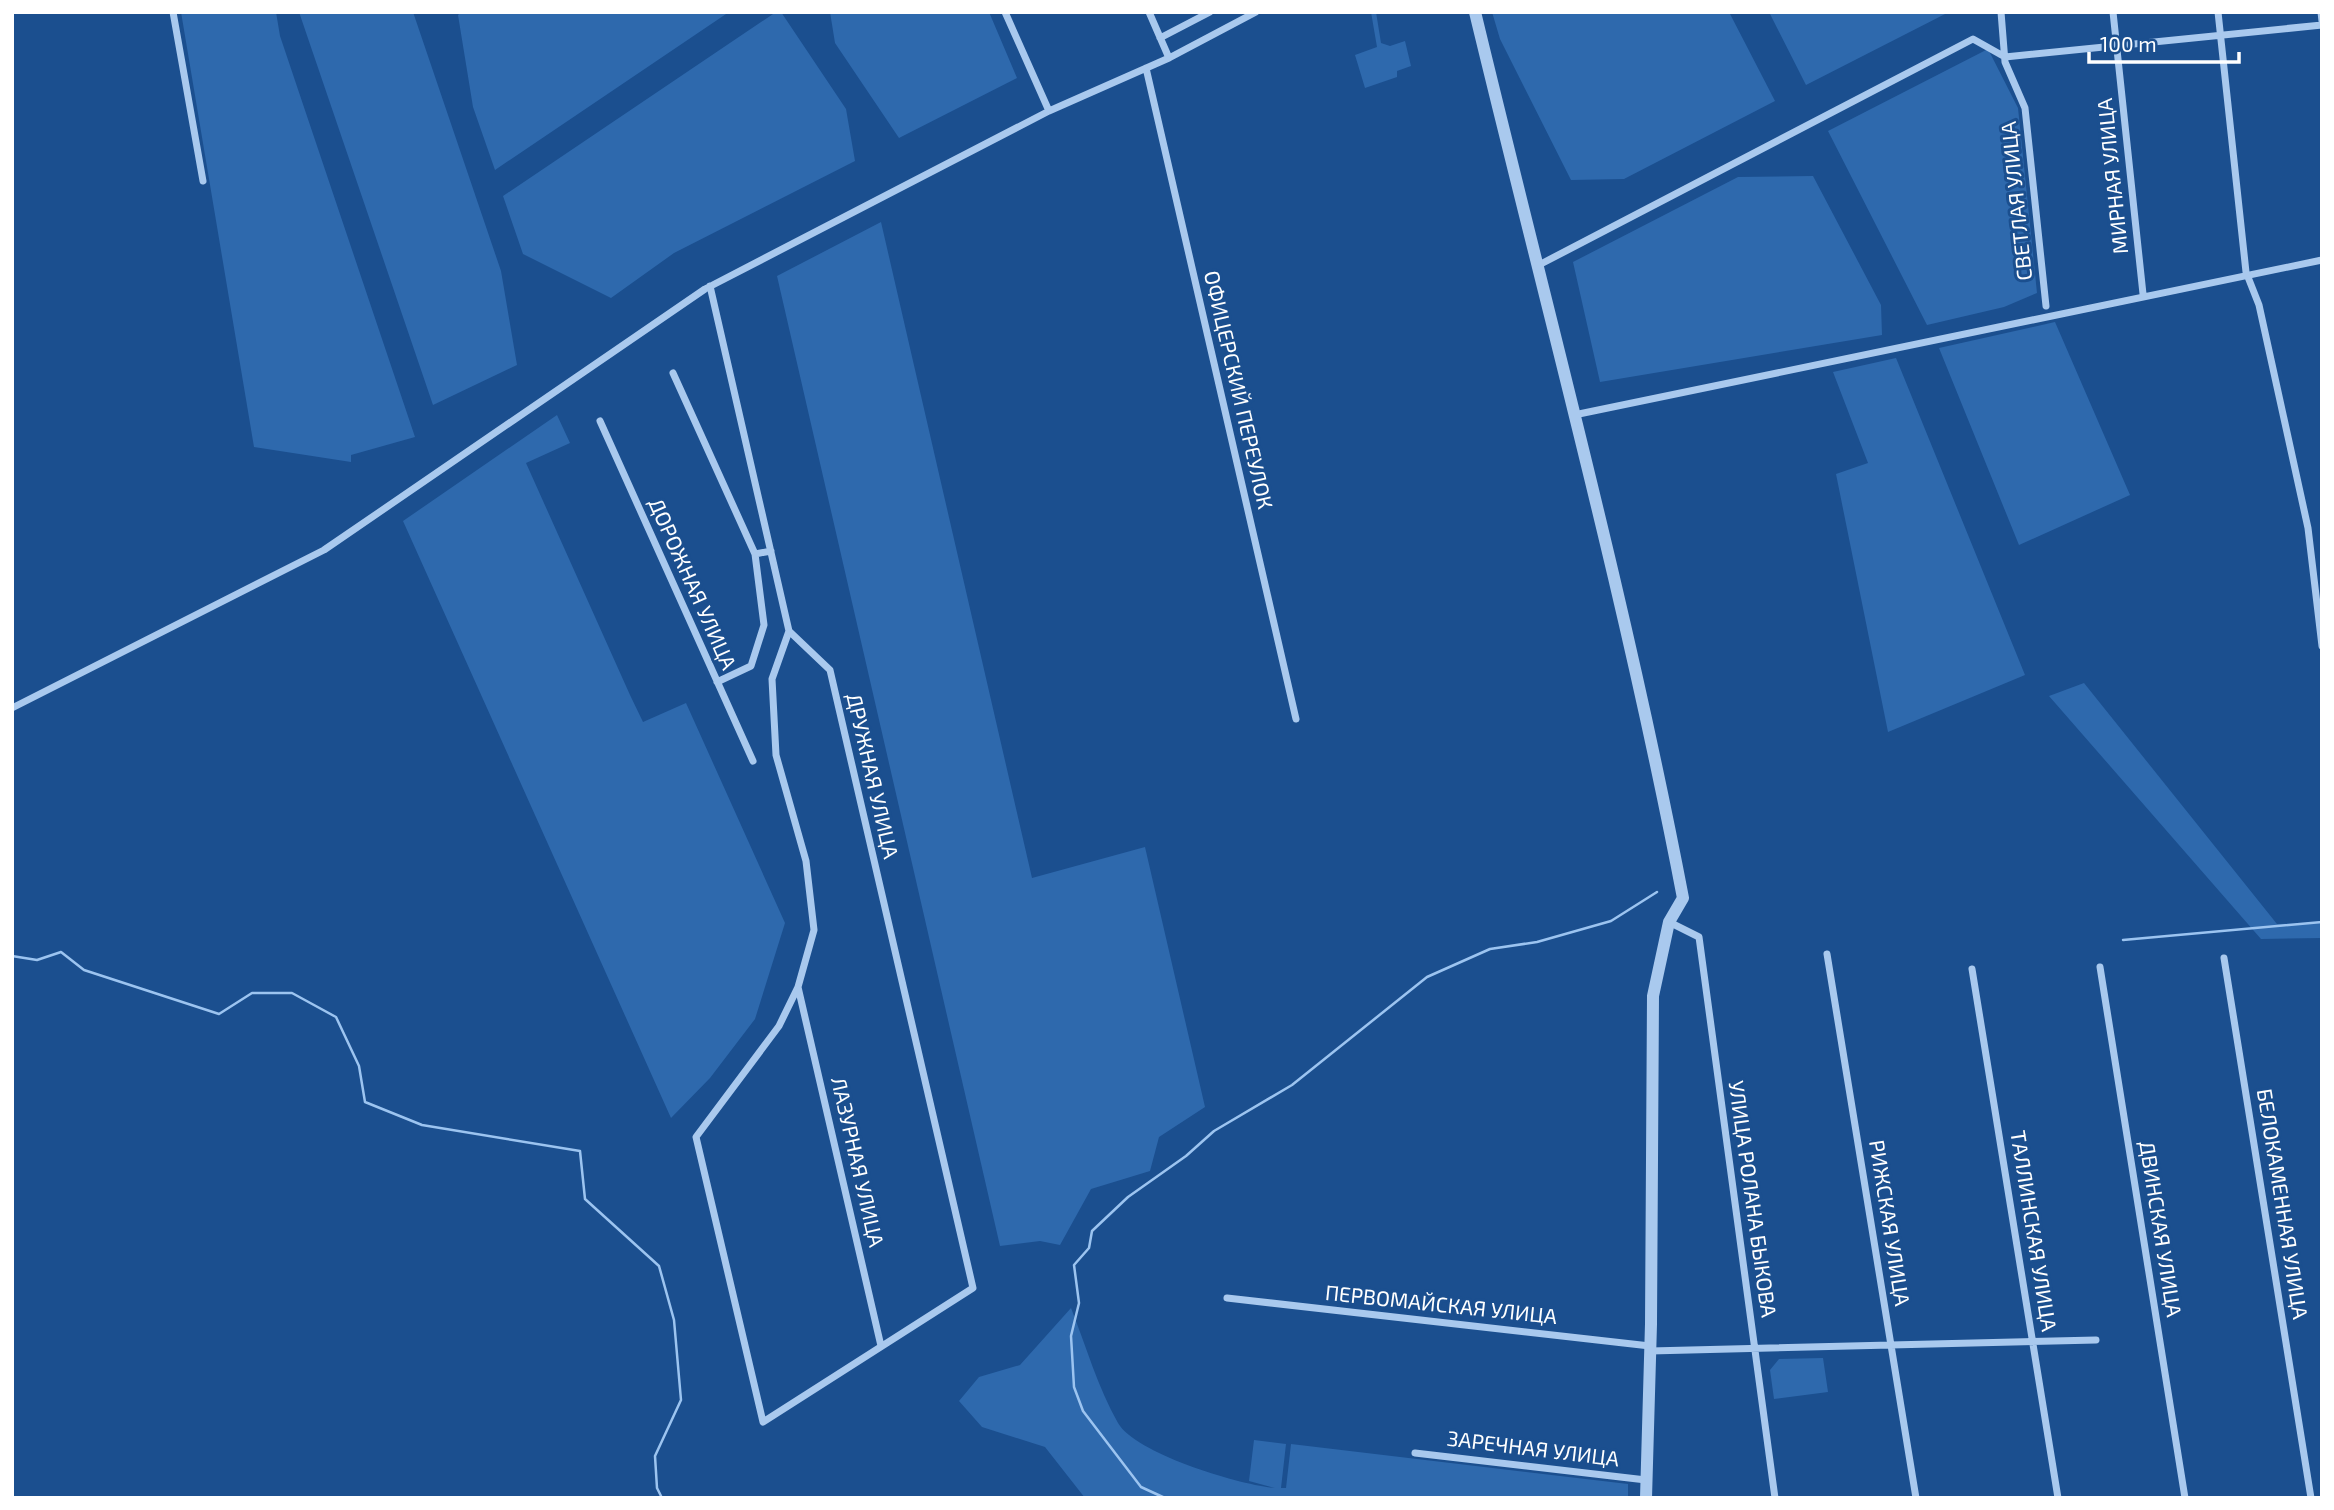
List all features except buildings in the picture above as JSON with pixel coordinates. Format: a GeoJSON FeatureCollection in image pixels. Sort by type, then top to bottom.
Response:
{"type":"FeatureCollection","features":[{"type":"Feature","properties":{"kind":"street"},"geometry":{"type":"LineString","coordinates":[[173,12],[203,181]]}},
{"type":"Feature","properties":{"kind":"street"},"geometry":{"type":"LineString","coordinates":[[1005,12],[1049,111]]}},
{"type":"Feature","properties":{"kind":"street"},"geometry":{"type":"LineString","coordinates":[[1149,12],[1169,58]]}},
{"type":"Feature","properties":{"kind":"street"},"geometry":{"type":"LineString","coordinates":[[1160,38],[1210,12]]}},
{"type":"Feature","properties":{"kind":"street"},"geometry":{"type":"LineString","coordinates":[[12,708],[324,550],[710,286],[1049,111],[1169,58],[1256,12]]}},
{"type":"Feature","properties":{"kind":"street"},"geometry":{"type":"LineString","coordinates":[[1475,12],[1658,769],[1683,898],[1669,922],[1653,996],[1646,1498]]}},
{"type":"Feature","properties":{"kind":"street","name":"СВЕТЛАЯ УЛИЦА"},"geometry":{"type":"LineString","coordinates":[[2001,12],[2005,57],[2025,108],[2046,306]]}},
{"type":"Feature","properties":{"kind":"street","name":"МИРНАЯ УЛИЦА"},"geometry":{"type":"LineString","coordinates":[[2113,12],[2143,294]]}},
{"type":"Feature","properties":{"kind":"street"},"geometry":{"type":"LineString","coordinates":[[2218,12],[2246,272],[2259,305],[2308,528],[2322,646]]}},
{"type":"Feature","properties":{"kind":"street"},"geometry":{"type":"LineString","coordinates":[[1536,267],[1973,39],[2005,57],[2322,23],[2321,12]]}},
{"type":"Feature","properties":{"kind":"street","name":"ОФИЦЕРСКИЙ ПЕРЕУЛОК"},"geometry":{"type":"LineString","coordinates":[[1146,68],[1296,719]]}},
{"type":"Feature","properties":{"kind":"street"},"geometry":{"type":"LineString","coordinates":[[1574,415],[2322,260]]}},
{"type":"Feature","properties":{"kind":"street"},"geometry":{"type":"LineString","coordinates":[[710,286],[789,631],[772,679],[776,755],[806,861],[814,930],[798,986]]}},
{"type":"Feature","properties":{"kind":"street"},"geometry":{"type":"LineString","coordinates":[[673,373],[755,554],[764,625],[751,666],[718,682]]}},
{"type":"Feature","properties":{"kind":"street","name":"ДОРОЖНАЯ УЛИЦА"},"geometry":{"type":"LineString","coordinates":[[600,421],[753,761]]}},
{"type":"Feature","properties":{"kind":"street"},"geometry":{"type":"LineString","coordinates":[[755,554],[771,551]]}},
{"type":"Feature","properties":{"kind":"street","name":"ДРУЖНАЯ УЛИЦА"},"geometry":{"type":"LineString","coordinates":[[789,631],[830,670],[973,1289],[763,1422],[696,1138],[779,1026],[798,986]]}},
{"type":"Feature","properties":{"kind":"street","name":"УЛИЦА РОЛАНА БЫКОВА"},"geometry":{"type":"LineString","coordinates":[[1669,922],[1699,937],[1774,1498]]}},
{"type":"Feature","properties":{"kind":"street","name":"РИЖСКАЯ УЛИЦА"},"geometry":{"type":"LineString","coordinates":[[1827,954],[1916,1498]]}},
{"type":"Feature","properties":{"kind":"street","name":"БЕЛОКАМЕННАЯ УЛИЦА"},"geometry":{"type":"LineString","coordinates":[[2224,958],[2311,1498]]}},
{"type":"Feature","properties":{"kind":"street","name":"ДВИНСКАЯ УЛИЦА"},"geometry":{"type":"LineString","coordinates":[[2100,967],[2185,1498]]}},
{"type":"Feature","properties":{"kind":"street","name":"ТАЛЛИНСКАЯ УЛИЦА"},"geometry":{"type":"LineString","coordinates":[[1972,970],[2058,1498]]}},
{"type":"Feature","properties":{"kind":"street","name":"ЛАЗУРНАЯ УЛИЦА"},"geometry":{"type":"LineString","coordinates":[[798,986],[881,1346]]}},
{"type":"Feature","properties":{"kind":"street","name":"ПЕРВОМАЙСКАЯ УЛИЦА"},"geometry":{"type":"LineString","coordinates":[[1227,1298],[1650,1349],[1891,1347],[2096,1340]]}},
{"type":"Feature","properties":{"kind":"street","name":"ЗАРЕЧНАЯ УЛИЦА"},"geometry":{"type":"LineString","coordinates":[[1415,1453],[1646,1480]]}},
{"type":"Feature","properties":{"kind":"shaded area"},"geometry":{"type":"Polygon","coordinates":[[[181,12],[276,12],[280,36],[415,437],[351,455],[351,462],[254,447],[181,12]]]}},
{"type":"Feature","properties":{"kind":"shaded area"},"geometry":{"type":"Polygon","coordinates":[[[299,12],[413,12],[501,271],[517,365],[433,405],[299,12]]]}},
{"type":"Feature","properties":{"kind":"shaded area"},"geometry":{"type":"Polygon","coordinates":[[[461,12],[729,12],[495,170],[473,107],[458,15],[461,12]]]}},
{"type":"Feature","properties":{"kind":"shaded area"},"geometry":{"type":"Polygon","coordinates":[[[776,12],[781,12],[846,109],[855,161],[674,253],[611,298],[523,254],[503,196],[776,12]]]}},
{"type":"Feature","properties":{"kind":"shaded area"},"geometry":{"type":"Polygon","coordinates":[[[830,12],[989,12],[1017,78],[899,138],[835,43],[830,12]]]}},
{"type":"Feature","properties":{"kind":"shaded area"},"geometry":{"type":"Polygon","coordinates":[[[1371,12],[1376,12],[1381,43],[1390,46],[1405,41],[1411,66],[1397,71],[1397,77],[1365,88],[1355,55],[1377,47],[1371,12]]]}},
{"type":"Feature","properties":{"kind":"shaded area"},"geometry":{"type":"Polygon","coordinates":[[[1492,12],[1729,12],[1775,101],[1624,179],[1571,180],[1500,39],[1492,12]]]}},
{"type":"Feature","properties":{"kind":"shaded area"},"geometry":{"type":"Polygon","coordinates":[[[1769,12],[1949,12],[1806,85],[1769,12]]]}},
{"type":"Feature","properties":{"kind":"shaded area"},"geometry":{"type":"Polygon","coordinates":[[[1988,49],[2018,108],[2037,293],[2004,307],[1927,325],[1828,131],[1988,49]]]}},
{"type":"Feature","properties":{"kind":"shaded area"},"geometry":{"type":"Polygon","coordinates":[[[1813,176],[1881,305],[1882,335],[1600,382],[1573,262],[1738,177],[1813,176]]]}},
{"type":"Feature","properties":{"kind":"shaded area"},"geometry":{"type":"Polygon","coordinates":[[[881,222],[1032,878],[1145,847],[1205,1107],[1159,1137],[1150,1171],[1091,1189],[1060,1245],[1040,1241],[1000,1246],[777,276],[881,222]]]}},
{"type":"Feature","properties":{"kind":"shaded area"},"geometry":{"type":"Polygon","coordinates":[[[2055,322],[2130,495],[2019,545],[1939,348],[2055,322]]]}},
{"type":"Feature","properties":{"kind":"shaded area"},"geometry":{"type":"Polygon","coordinates":[[[1896,358],[2025,675],[1888,732],[1836,474],[1868,463],[1833,372],[1896,358]]]}},
{"type":"Feature","properties":{"kind":"shaded area"},"geometry":{"type":"Polygon","coordinates":[[[557,415],[570,443],[526,463],[630,695],[643,722],[686,703],[785,923],[755,1019],[710,1078],[671,1118],[403,521],[557,415]]]}},
{"type":"Feature","properties":{"kind":"shaded area"},"geometry":{"type":"Polygon","coordinates":[[[2084,683],[2277,924],[2322,923],[2322,938],[2261,939],[2049,696],[2084,683]]]}},
{"type":"Feature","properties":{"kind":"shaded area"},"geometry":{"type":"Polygon","coordinates":[[[1071,1308],[1098,1381],[1118,1423],[1128,1435],[1145,1446],[1190,1466],[1238,1481],[1275,1488],[1249,1481],[1254,1440],[1286,1444],[1281,1488],[1286,1488],[1291,1444],[1628,1484],[1628,1498],[1085,1498],[1045,1447],[982,1427],[959,1401],[979,1377],[1020,1365],[1071,1308]]]}},
{"type":"Feature","properties":{"kind":"shaded area"},"geometry":{"type":"Polygon","coordinates":[[[1823,1358],[1828,1392],[1774,1399],[1770,1370],[1779,1359],[1823,1358]]]}},
{"type":"Feature","properties":{"kind":"waterway"},"geometry":{"type":"LineString","coordinates":[[1165,1498],[1141,1487],[1083,1411],[1074,1387],[1071,1336],[1079,1303],[1074,1265],[1089,1248],[1092,1231],[1128,1197],[1186,1156],[1214,1131],[1292,1085],[1427,977],[1490,949],[1537,942],[1611,921],[1657,892]]}},
{"type":"Feature","properties":{"kind":"waterway"},"geometry":{"type":"LineString","coordinates":[[2123,940],[2322,922]]}},
{"type":"Feature","properties":{"kind":"waterway"},"geometry":{"type":"LineString","coordinates":[[12,956],[37,960],[61,952],[84,970],[219,1014],[252,993],[292,993],[336,1017],[359,1066],[365,1102],[422,1125],[580,1151],[585,1199],[659,1266],[674,1320],[681,1400],[655,1456],[657,1488],[662,1498]]}}]}
